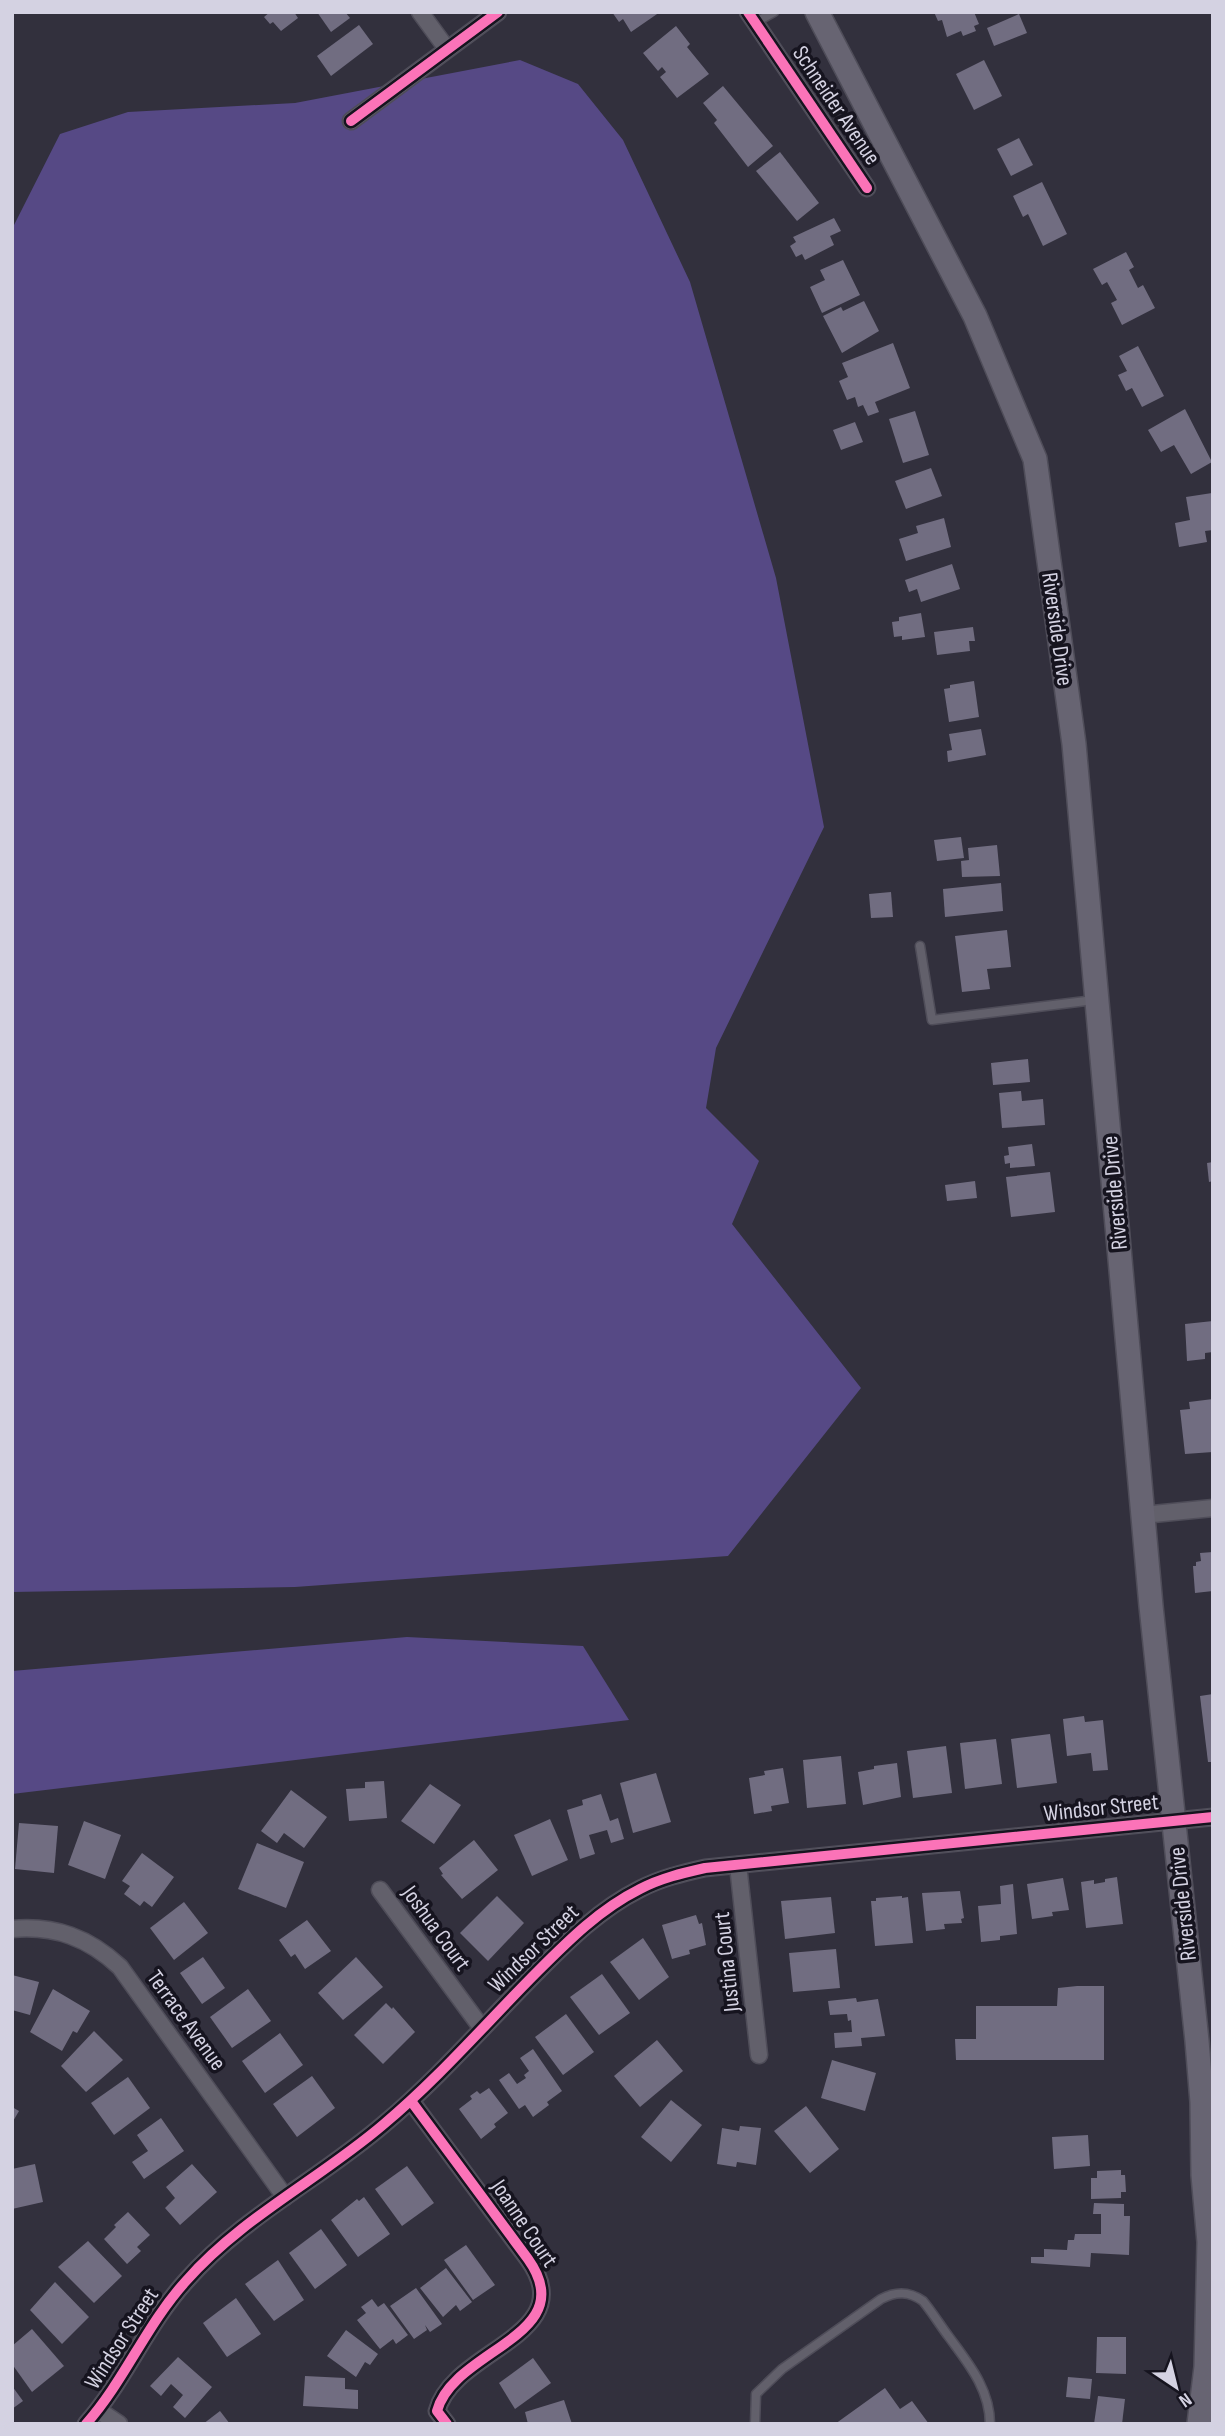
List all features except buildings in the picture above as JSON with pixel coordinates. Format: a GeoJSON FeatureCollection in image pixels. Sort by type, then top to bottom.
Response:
{"type":"FeatureCollection","features":[{"type":"Feature","properties":{"kind":"main road","name":"Riverside Drive"},"geometry":{"type":"LineString","coordinates":[[817,12],[975,316],[1035,459],[1074,744],[1143,1515],[1202,2102],[1203,2175],[1209,2242],[1210,2373],[1199,2424]]}},
{"type":"Feature","properties":{"kind":"street"},"geometry":{"type":"LineString","coordinates":[[420,12],[447,49]]}},
{"type":"Feature","properties":{"kind":"street"},"geometry":{"type":"LineString","coordinates":[[351,121],[498,12]]}},
{"type":"Feature","properties":{"kind":"street","name":"Schneider Avenue"},"geometry":{"type":"LineString","coordinates":[[752,17],[867,188]]}},
{"type":"Feature","properties":{"kind":"street"},"geometry":{"type":"LineString","coordinates":[[1143,1515],[1213,1508]]}},
{"type":"Feature","properties":{"kind":"street","name":"Windsor Street"},"geometry":{"type":"LineString","coordinates":[[86,2424],[98,2410],[163,2309],[184,2283],[231,2236],[382,2126],[411,2101],[481,2027],[581,1929],[613,1904],[642,1888],[673,1875],[705,1868],[1213,1817]]}},
{"type":"Feature","properties":{"kind":"street","name":"Justina Court"},"geometry":{"type":"LineString","coordinates":[[738,1865],[759,2055]]}},
{"type":"Feature","properties":{"kind":"street","name":"Joshua Court"},"geometry":{"type":"LineString","coordinates":[[380,1890],[481,2027]]}},
{"type":"Feature","properties":{"kind":"street","name":"Terrace Avenue"},"geometry":{"type":"LineString","coordinates":[[12,1930],[36,1928],[73,1935],[106,1954],[120,1967],[285,2197]]}},
{"type":"Feature","properties":{"kind":"street","name":"Joanne Court"},"geometry":{"type":"LineString","coordinates":[[411,2101],[528,2259],[537,2272],[542,2287],[539,2309],[531,2322],[468,2369],[440,2397],[437,2411],[447,2424]]}},
{"type":"Feature","properties":{"kind":"street"},"geometry":{"type":"LineString","coordinates":[[98,2410],[119,2424]]}},
{"type":"Feature","properties":{"kind":"lane"},"geometry":{"type":"LineString","coordinates":[[752,17],[774,12]]}},
{"type":"Feature","properties":{"kind":"lane"},"geometry":{"type":"LineString","coordinates":[[920,946],[932,1020],[1097,999]]}},
{"type":"Feature","properties":{"kind":"lane"},"geometry":{"type":"LineString","coordinates":[[755,2424],[756,2394],[775,2375],[881,2299],[902,2293],[923,2301],[971,2367],[987,2398],[990,2424]]}},
{"type":"Feature","properties":{"kind":"shaded area"},"geometry":{"type":"Polygon","coordinates":[[[520,60],[578,84],[623,140],[690,282],[776,578],[824,827],[716,1048],[706,1108],[759,1161],[732,1224],[861,1388],[728,1556],[295,1587],[12,1592],[12,229],[60,134],[128,112],[295,103],[520,60]]]}},
{"type":"Feature","properties":{"kind":"shaded area"},"geometry":{"type":"Polygon","coordinates":[[[407,1637],[583,1646],[629,1720],[12,1794],[12,1671],[407,1637]]]}},
{"type":"Feature","properties":{"kind":"cycle path"},"geometry":{"type":"LineString","coordinates":[[351,121],[498,12]]}},
{"type":"Feature","properties":{"kind":"cycle path"},"geometry":{"type":"LineString","coordinates":[[748,12],[867,188]]}},
{"type":"Feature","properties":{"kind":"cycle path"},"geometry":{"type":"LineString","coordinates":[[86,2424],[172,2298],[208,2258],[256,2218],[384,2124],[443,2069],[573,1937],[625,1897],[664,1879],[705,1868],[1213,1817]]}},
{"type":"Feature","properties":{"kind":"cycle path"},"geometry":{"type":"LineString","coordinates":[[411,2101],[528,2259],[541,2285],[539,2307],[528,2325],[466,2372],[448,2390],[437,2411],[447,2424]]}}]}
